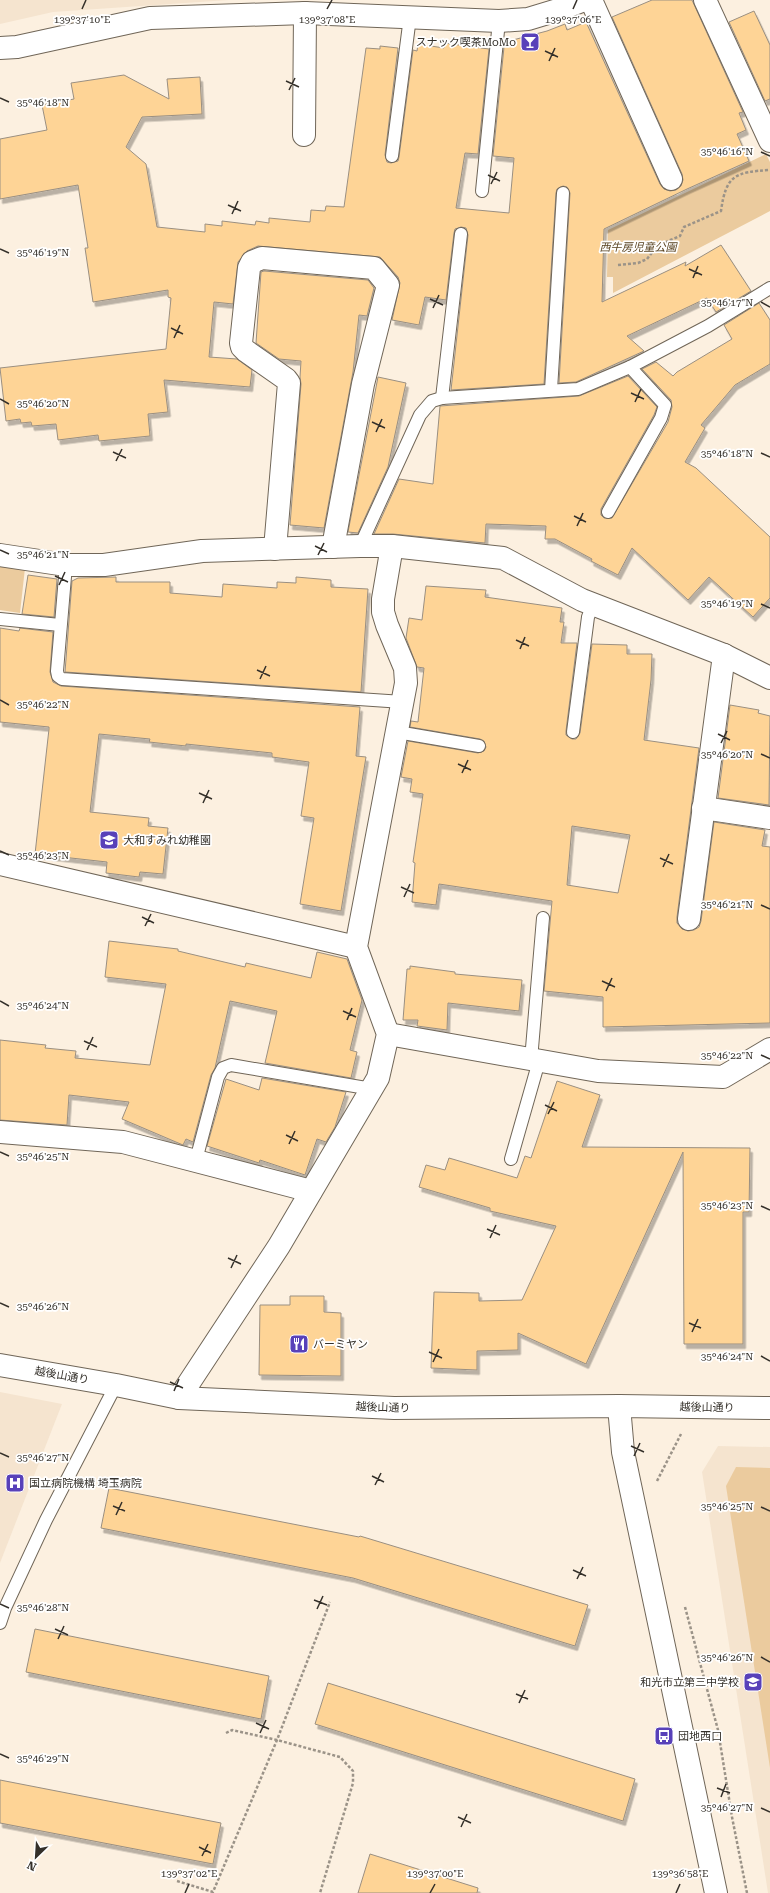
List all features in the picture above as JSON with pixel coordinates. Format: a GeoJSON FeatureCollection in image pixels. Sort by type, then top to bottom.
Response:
{"type":"FeatureCollection","features":[{"type":"Feature","properties":{"kind":"street"},"geometry":{"type":"LineString","coordinates":[[0,48],[17,47],[150,18],[305,13],[499,21],[528,19],[584,0]]}},
{"type":"Feature","properties":{"kind":"street"},"geometry":{"type":"LineString","coordinates":[[591,0],[671,179]]}},
{"type":"Feature","properties":{"kind":"street"},"geometry":{"type":"LineString","coordinates":[[705,0],[770,141]]}},
{"type":"Feature","properties":{"kind":"street"},"geometry":{"type":"LineString","coordinates":[[304,135],[305,13]]}},
{"type":"Feature","properties":{"kind":"street"},"geometry":{"type":"LineString","coordinates":[[275,549],[289,383],[286,379],[242,347],[249,268],[252,262],[262,258],[374,268],[388,285],[363,384],[333,547]]}},
{"type":"Feature","properties":{"kind":"street"},"geometry":{"type":"LineString","coordinates":[[179,1398],[279,1246],[378,1078],[388,1034],[356,947],[406,684],[405,668],[383,612],[383,599],[392,546]]}},
{"type":"Feature","properties":{"kind":"street"},"geometry":{"type":"LineString","coordinates":[[0,555],[66,565],[121,564],[202,551],[392,546],[503,558],[582,600],[724,655],[770,678]]}},
{"type":"Feature","properties":{"kind":"street"},"geometry":{"type":"LineString","coordinates":[[689,919],[724,655]]}},
{"type":"Feature","properties":{"kind":"street"},"geometry":{"type":"LineString","coordinates":[[703,808],[770,818]]}},
{"type":"Feature","properties":{"kind":"street"},"geometry":{"type":"LineString","coordinates":[[0,864],[356,947]]}},
{"type":"Feature","properties":{"kind":"street"},"geometry":{"type":"LineString","coordinates":[[388,1034],[598,1071],[723,1077],[770,1049]]}},
{"type":"Feature","properties":{"kind":"street"},"geometry":{"type":"LineString","coordinates":[[0,1132],[122,1142],[311,1191]]}},
{"type":"Feature","properties":{"kind":"street","name":"越後山通り"},"geometry":{"type":"LineString","coordinates":[[0,1365],[116,1385],[179,1398],[394,1408],[619,1406],[770,1408]]}},
{"type":"Feature","properties":{"kind":"street"},"geometry":{"type":"LineString","coordinates":[[619,1406],[623,1452],[716,1893]]}},
{"type":"Feature","properties":{"kind":"lane"},"geometry":{"type":"LineString","coordinates":[[392,156],[410,17]]}},
{"type":"Feature","properties":{"kind":"lane"},"geometry":{"type":"LineString","coordinates":[[482,191],[499,21]]}},
{"type":"Feature","properties":{"kind":"lane"},"geometry":{"type":"LineString","coordinates":[[551,390],[563,193]]}},
{"type":"Feature","properties":{"kind":"lane"},"geometry":{"type":"LineString","coordinates":[[442,398],[461,234]]}},
{"type":"Feature","properties":{"kind":"lane"},"geometry":{"type":"LineString","coordinates":[[360,546],[420,415],[432,401],[442,398],[578,389],[630,366],[708,326],[770,288]]}},
{"type":"Feature","properties":{"kind":"lane"},"geometry":{"type":"LineString","coordinates":[[608,512],[661,418],[665,405],[630,366]]}},
{"type":"Feature","properties":{"kind":"lane"},"geometry":{"type":"LineString","coordinates":[[66,565],[57,671],[58,676],[62,679],[403,702]]}},
{"type":"Feature","properties":{"kind":"lane"},"geometry":{"type":"LineString","coordinates":[[573,732],[588,616],[593,604]]}},
{"type":"Feature","properties":{"kind":"lane"},"geometry":{"type":"LineString","coordinates":[[0,619],[60,624]]}},
{"type":"Feature","properties":{"kind":"lane"},"geometry":{"type":"LineString","coordinates":[[397,732],[479,746]]}},
{"type":"Feature","properties":{"kind":"lane"},"geometry":{"type":"LineString","coordinates":[[511,1159],[535,1060],[543,918]]}},
{"type":"Feature","properties":{"kind":"lane"},"geometry":{"type":"LineString","coordinates":[[196,1160],[218,1077],[223,1068],[231,1064],[372,1090]]}},
{"type":"Feature","properties":{"kind":"lane"},"geometry":{"type":"LineString","coordinates":[[0,1624],[5,1608],[46,1520],[116,1385]]}},
{"type":"Feature","properties":{"kind":"path"},"geometry":{"type":"LineString","coordinates":[[618,265],[647,259],[654,250],[668,241],[680,236],[684,227],[721,211],[724,192],[729,182],[739,174],[770,170]]}},
{"type":"Feature","properties":{"kind":"path"},"geometry":{"type":"LineString","coordinates":[[657,1482],[684,1428]]}},
{"type":"Feature","properties":{"kind":"path"},"geometry":{"type":"LineString","coordinates":[[683,1600],[706,1680],[718,1730],[734,1832],[747,1893]]}},
{"type":"Feature","properties":{"kind":"path"},"geometry":{"type":"LineString","coordinates":[[177,1881],[214,1892],[277,1740],[330,1602]]}},
{"type":"Feature","properties":{"kind":"path"},"geometry":{"type":"LineString","coordinates":[[226,1733],[232,1730],[277,1740],[340,1757],[353,1771],[352,1783],[320,1893]]}},
{"type":"Feature","properties":{"kind":"shaded area"},"geometry":{"type":"Polygon","coordinates":[[[0,0],[229,0],[53,12],[0,24],[0,0]]]}},
{"type":"Feature","properties":{"kind":"shaded area","name":"国立病院機構 埼玉病院"},"geometry":{"type":"Polygon","coordinates":[[[0,1392],[62,1404],[0,1563],[0,1392]]]}},
{"type":"Feature","properties":{"kind":"shaded area","name":"和光市立第三中学校"},"geometry":{"type":"Polygon","coordinates":[[[718,1446],[770,1447],[770,1893],[768,1893],[702,1472],[718,1446]]]}},
{"type":"Feature","properties":{"kind":"green space","name":"西牛房児童公園"},"geometry":{"type":"Polygon","coordinates":[[[766,154],[770,162],[770,211],[613,293],[613,277],[607,277],[608,230],[766,154]]]}},
{"type":"Feature","properties":{"kind":"green space"},"geometry":{"type":"Polygon","coordinates":[[[0,564],[25,568],[20,613],[0,610],[0,564]]]}},
{"type":"Feature","properties":{"kind":"green space"},"geometry":{"type":"Polygon","coordinates":[[[736,1467],[770,1468],[770,1768],[726,1486],[736,1467]]]}},
{"type":"Feature","properties":{"kind":"building"},"geometry":{"type":"Polygon","coordinates":[[[652,0],[692,0],[743,112],[739,113],[746,130],[737,134],[749,161],[604,229],[602,302],[686,262],[685,266],[721,245],[751,291],[716,312],[707,298],[627,336],[644,351],[576,382],[559,383],[570,193],[567,187],[563,186],[557,189],[556,193],[544,384],[451,390],[468,235],[466,228],[461,227],[455,229],[454,233],[446,300],[425,297],[419,325],[392,320],[400,283],[398,277],[380,257],[258,246],[247,251],[238,262],[233,304],[214,302],[209,357],[237,359],[252,370],[250,387],[164,380],[168,412],[148,414],[150,436],[99,441],[98,435],[58,440],[56,424],[32,426],[31,422],[21,423],[20,419],[6,421],[0,368],[166,349],[171,298],[168,297],[168,290],[93,302],[85,248],[88,248],[78,185],[0,199],[0,139],[47,130],[42,105],[74,99],[71,83],[124,75],[169,99],[167,79],[200,77],[202,114],[142,117],[126,147],[146,164],[157,227],[205,232],[205,224],[222,226],[222,221],[255,225],[256,221],[269,223],[269,218],[310,222],[311,210],[325,211],[326,206],[344,207],[366,48],[380,49],[380,46],[398,48],[385,155],[387,162],[391,163],[398,161],[399,157],[413,50],[417,51],[418,44],[444,48],[444,43],[489,49],[478,154],[465,153],[456,208],[509,213],[514,158],[493,156],[504,47],[509,41],[547,31],[565,24],[567,30],[586,22],[660,184],[664,189],[670,191],[676,190],[681,186],[683,180],[682,174],[612,17],[652,0]]]}},
{"type":"Feature","properties":{"kind":"building"},"geometry":{"type":"Polygon","coordinates":[[[754,11],[770,45],[770,99],[765,101],[729,22],[754,11]]]}},
{"type":"Feature","properties":{"kind":"building"},"geometry":{"type":"Polygon","coordinates":[[[264,271],[368,280],[374,288],[367,316],[359,315],[353,372],[324,528],[290,525],[301,384],[301,361],[279,359],[256,343],[261,272],[264,271]]]}},
{"type":"Feature","properties":{"kind":"building"},"geometry":{"type":"Polygon","coordinates":[[[759,303],[770,320],[770,364],[735,385],[701,425],[705,428],[685,462],[696,468],[770,537],[770,598],[753,617],[709,577],[688,600],[632,548],[618,575],[591,561],[592,559],[555,539],[545,539],[546,526],[486,524],[485,543],[393,534],[374,534],[399,479],[433,484],[440,406],[579,396],[628,376],[657,407],[654,415],[601,509],[601,515],[604,518],[612,518],[668,422],[672,407],[671,400],[642,369],[656,362],[673,376],[677,372],[732,339],[724,325],[759,303]]]}},
{"type":"Feature","properties":{"kind":"building"},"geometry":{"type":"Polygon","coordinates":[[[378,377],[406,383],[388,467],[358,533],[348,532],[378,377]]]}},
{"type":"Feature","properties":{"kind":"building"},"geometry":{"type":"Polygon","coordinates":[[[28,575],[57,579],[54,617],[22,614],[28,575]]]}},
{"type":"Feature","properties":{"kind":"building"},"geometry":{"type":"Polygon","coordinates":[[[116,577],[116,582],[170,582],[170,593],[222,597],[223,584],[277,588],[277,582],[296,583],[296,577],[331,580],[331,587],[368,589],[361,692],[65,672],[72,581],[78,578],[116,577]]]}},
{"type":"Feature","properties":{"kind":"building"},"geometry":{"type":"Polygon","coordinates":[[[426,586],[486,590],[485,597],[562,608],[560,622],[564,622],[561,643],[577,643],[566,731],[566,735],[572,739],[576,739],[580,733],[592,644],[627,645],[627,654],[652,654],[651,680],[644,740],[699,748],[677,923],[682,929],[688,931],[699,927],[714,822],[765,830],[762,846],[770,847],[770,1023],[603,1027],[603,997],[544,991],[552,901],[439,884],[436,905],[412,902],[415,863],[413,862],[423,794],[410,792],[412,779],[401,777],[408,741],[478,753],[484,751],[486,747],[484,741],[480,739],[410,727],[411,721],[418,722],[424,668],[417,667],[406,638],[409,618],[422,620],[426,586]],[[572,826],[567,885],[618,893],[630,835],[572,826]]]}},
{"type":"Feature","properties":{"kind":"building"},"geometry":{"type":"Polygon","coordinates":[[[0,628],[19,631],[20,628],[53,632],[50,672],[53,682],[61,686],[360,707],[356,756],[366,757],[341,911],[300,904],[314,818],[301,816],[309,762],[272,757],[272,753],[186,744],[186,746],[149,742],[150,739],[99,734],[90,812],[149,818],[148,826],[168,828],[163,874],[140,872],[139,877],[106,873],[107,862],[35,854],[49,727],[0,722],[0,628]]]}},
{"type":"Feature","properties":{"kind":"building"},"geometry":{"type":"Polygon","coordinates":[[[730,705],[759,710],[758,713],[770,716],[769,805],[718,798],[730,705]]]}},
{"type":"Feature","properties":{"kind":"building"},"geometry":{"type":"Polygon","coordinates":[[[109,941],[178,949],[178,951],[245,967],[246,963],[311,978],[317,952],[347,959],[362,1000],[350,1050],[357,1052],[351,1078],[265,1063],[277,1011],[230,1001],[215,1068],[211,1075],[193,1142],[186,1139],[183,1145],[122,1119],[129,1102],[69,1095],[67,1125],[0,1120],[0,1040],[46,1045],[45,1048],[76,1051],[75,1058],[150,1065],[166,984],[105,977],[109,941]]]}},
{"type":"Feature","properties":{"kind":"building"},"geometry":{"type":"Polygon","coordinates":[[[410,966],[455,972],[455,974],[522,980],[519,1011],[448,1003],[447,1030],[417,1026],[418,1020],[403,1020],[407,969],[410,969],[410,966]]]}},
{"type":"Feature","properties":{"kind":"building"},"geometry":{"type":"Polygon","coordinates":[[[262,1078],[346,1092],[335,1127],[326,1142],[317,1139],[305,1175],[260,1160],[259,1163],[207,1146],[226,1079],[259,1090],[262,1078]]]}},
{"type":"Feature","properties":{"kind":"building"},"geometry":{"type":"Polygon","coordinates":[[[557,1081],[600,1095],[582,1147],[750,1148],[749,1212],[743,1212],[743,1344],[684,1344],[683,1152],[586,1364],[518,1333],[518,1350],[477,1351],[477,1370],[431,1368],[434,1292],[479,1293],[479,1301],[522,1300],[556,1226],[490,1211],[490,1208],[419,1187],[426,1165],[445,1170],[449,1158],[517,1178],[525,1156],[531,1158],[557,1081]]]}},
{"type":"Feature","properties":{"kind":"building"},"geometry":{"type":"Polygon","coordinates":[[[290,1296],[324,1296],[324,1312],[341,1313],[341,1376],[259,1375],[260,1305],[290,1305],[290,1296]]]}},
{"type":"Feature","properties":{"kind":"building"},"geometry":{"type":"Polygon","coordinates":[[[109,1488],[360,1536],[588,1605],[575,1646],[353,1578],[101,1528],[109,1488]]]}},
{"type":"Feature","properties":{"kind":"building"},"geometry":{"type":"Polygon","coordinates":[[[35,1629],[269,1676],[261,1719],[26,1672],[35,1629]]]}},
{"type":"Feature","properties":{"kind":"building"},"geometry":{"type":"Polygon","coordinates":[[[328,1683],[635,1779],[623,1821],[315,1724],[328,1683]]]}},
{"type":"Feature","properties":{"kind":"building"},"geometry":{"type":"Polygon","coordinates":[[[0,1780],[221,1823],[213,1864],[0,1823],[0,1780]]]}},
{"type":"Feature","properties":{"kind":"building"},"geometry":{"type":"Polygon","coordinates":[[[370,1854],[478,1888],[477,1893],[358,1893],[370,1854]]]}},
{"type":"Feature","properties":{"kind":"place","name":"スナック喫茶MoMo"},"geometry":{"type":"Point","coordinates":[530,42]}},
{"type":"Feature","properties":{"kind":"place","name":"大和すみれ幼稚園"},"geometry":{"type":"Point","coordinates":[109,840]}},
{"type":"Feature","properties":{"kind":"place","name":"バーミヤン"},"geometry":{"type":"Point","coordinates":[299,1344]}},
{"type":"Feature","properties":{"kind":"place","name":"国立病院機構 埼玉病院"},"geometry":{"type":"Point","coordinates":[15,1483]}},
{"type":"Feature","properties":{"kind":"place","name":"和光市立第三中学校"},"geometry":{"type":"Point","coordinates":[753,1682]}},
{"type":"Feature","properties":{"kind":"place","name":"団地西口"},"geometry":{"type":"Point","coordinates":[664,1736]}}]}
